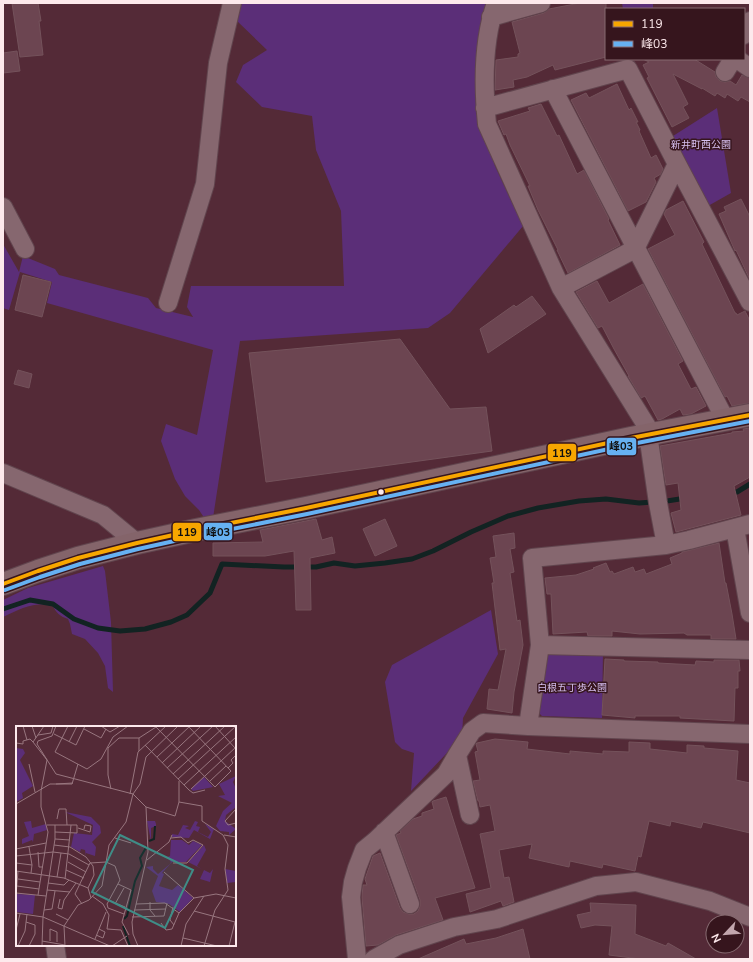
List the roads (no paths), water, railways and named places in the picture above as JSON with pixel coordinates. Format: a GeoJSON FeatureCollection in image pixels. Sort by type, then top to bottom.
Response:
{"type":"FeatureCollection","features":[{"type":"Feature","properties":{"kind":"street"},"geometry":{"type":"LineString","coordinates":[[168,303],[205,184],[218,63],[232,3]]}},
{"type":"Feature","properties":{"kind":"street"},"geometry":{"type":"LineString","coordinates":[[541,3],[493,10],[485,59],[485,108],[487,124],[561,288],[650,434],[658,503],[666,545]]}},
{"type":"Feature","properties":{"kind":"street"},"geometry":{"type":"LineString","coordinates":[[745,33],[750,21]]}},
{"type":"Feature","properties":{"kind":"street"},"geometry":{"type":"LineString","coordinates":[[738,60],[750,68]]}},
{"type":"Feature","properties":{"kind":"street"},"geometry":{"type":"LineString","coordinates":[[485,108],[628,69],[750,302]]}},
{"type":"Feature","properties":{"kind":"street"},"geometry":{"type":"LineString","coordinates":[[553,89],[725,420]]}},
{"type":"Feature","properties":{"kind":"street"},"geometry":{"type":"LineString","coordinates":[[561,288],[636,248],[677,164]]}},
{"type":"Feature","properties":{"kind":"street"},"geometry":{"type":"LineString","coordinates":[[3,207],[25,249]]}},
{"type":"Feature","properties":{"kind":"street"},"geometry":{"type":"LineString","coordinates":[[3,584],[78,558],[137,543],[650,434],[750,415]]}},
{"type":"Feature","properties":{"kind":"street"},"geometry":{"type":"LineString","coordinates":[[3,473],[103,515],[137,543]]}},
{"type":"Feature","properties":{"kind":"street"},"geometry":{"type":"LineString","coordinates":[[528,726],[540,645],[532,558],[666,545],[743,526],[750,614]]}},
{"type":"Feature","properties":{"kind":"street"},"geometry":{"type":"LineString","coordinates":[[540,645],[750,650]]}},
{"type":"Feature","properties":{"kind":"street"},"geometry":{"type":"LineString","coordinates":[[357,959],[351,897],[353,882],[364,850],[446,774],[456,755],[472,731],[483,723],[750,734]]}},
{"type":"Feature","properties":{"kind":"street"},"geometry":{"type":"LineString","coordinates":[[456,755],[470,816]]}},
{"type":"Feature","properties":{"kind":"street"},"geometry":{"type":"LineString","coordinates":[[384,832],[410,904]]}},
{"type":"Feature","properties":{"kind":"street"},"geometry":{"type":"LineString","coordinates":[[374,959],[406,942],[454,927],[497,919],[596,886],[636,882],[710,901],[750,917]]}},
{"type":"Feature","properties":{"kind":"street"},"geometry":{"type":"LineString","coordinates":[[55,946],[57,959]]}},
{"type":"Feature","properties":{"kind":"waterway"},"geometry":{"type":"LineString","coordinates":[[730,492],[737,492],[750,484]]}},
{"type":"Feature","properties":{"kind":"waterway"},"geometry":{"type":"LineString","coordinates":[[3,609],[30,600],[53,604],[74,619],[98,628],[120,631],[145,629],[171,622],[187,615],[210,593],[222,564],[316,567],[334,563],[355,566],[385,563],[412,559],[433,551],[508,516],[538,508],[579,501],[606,499],[639,503],[686,498]]}},
{"type":"Feature","properties":{"kind":"park label","name":"新井町西公園"},"geometry":{"type":"Point","coordinates":[701,144]}},
{"type":"Feature","properties":{"kind":"park label","name":"白根五丁歩公園"},"geometry":{"type":"Point","coordinates":[572,687]}}]}
